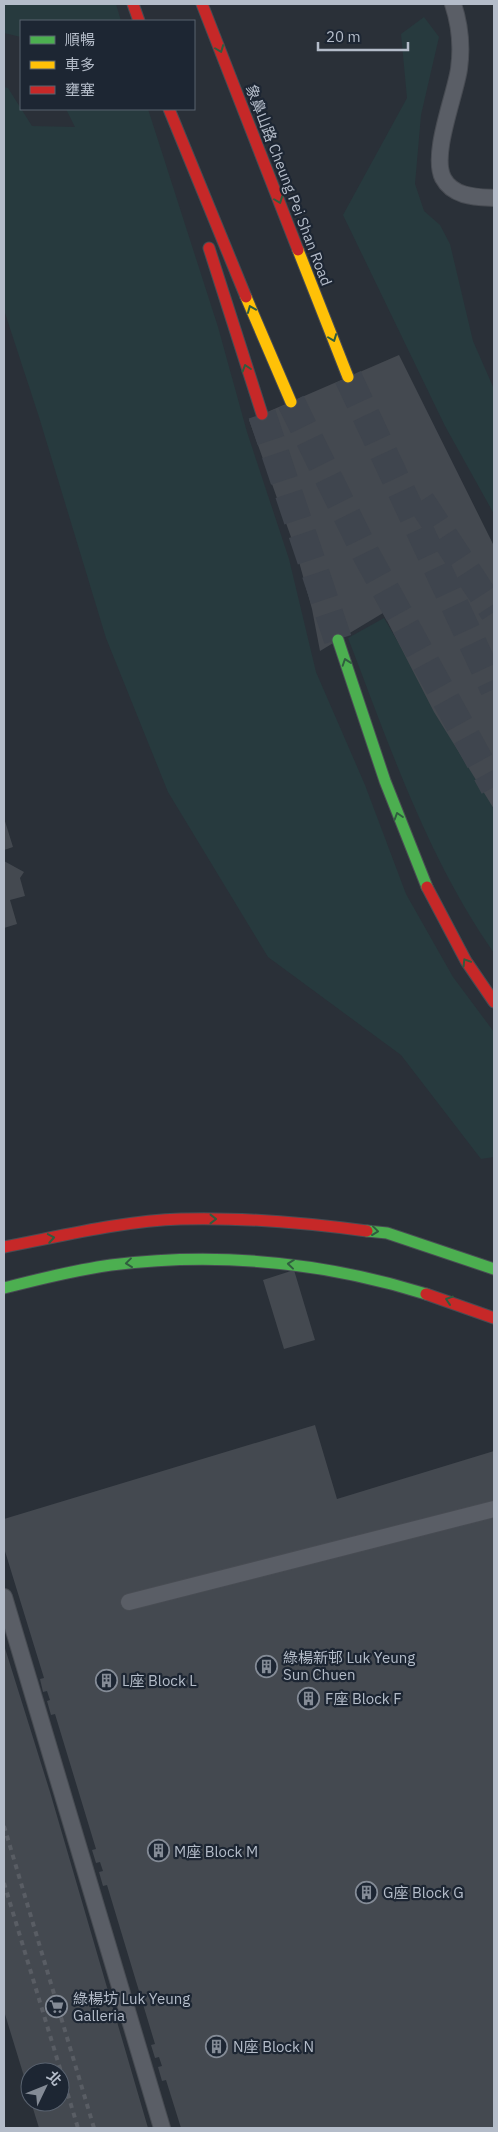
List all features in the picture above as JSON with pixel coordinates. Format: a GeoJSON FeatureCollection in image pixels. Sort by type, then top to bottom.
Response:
{"type":"FeatureCollection","features":[{"type":"Feature","properties":{"kind":"main road"},"geometry":{"type":"LineString","coordinates":[[133,4],[139,20]]}},
{"type":"Feature","properties":{"kind":"main road","name":"象鼻山路 Cheung Pei Shan Road"},"geometry":{"type":"LineString","coordinates":[[202,4],[348,377]]}},
{"type":"Feature","properties":{"kind":"main road"},"geometry":{"type":"LineString","coordinates":[[171,114],[195,205]]}},
{"type":"Feature","properties":{"kind":"main road"},"geometry":{"type":"LineString","coordinates":[[171,114],[261,334],[291,402]]}},
{"type":"Feature","properties":{"kind":"main road"},"geometry":{"type":"LineString","coordinates":[[204,233],[262,414]]}},
{"type":"Feature","properties":{"kind":"main road"},"geometry":{"type":"LineString","coordinates":[[338,640],[408,846],[423,883],[458,949],[494,1002]]}},
{"type":"Feature","properties":{"kind":"main road"},"geometry":{"type":"LineString","coordinates":[[4,1248],[107,1228],[180,1219],[239,1220],[311,1224],[387,1233],[494,1269]]}},
{"type":"Feature","properties":{"kind":"main road"},"geometry":{"type":"LineString","coordinates":[[4,1288],[70,1272],[150,1261],[186,1259],[246,1260],[314,1266],[357,1273],[408,1287],[494,1318]]}},
{"type":"Feature","properties":{"kind":"lane"},"geometry":{"type":"LineString","coordinates":[[453,4],[460,32],[460,57],[457,82],[443,135],[441,170],[447,184],[458,193],[494,198]]}},
{"type":"Feature","properties":{"kind":"lane"},"geometry":{"type":"LineString","coordinates":[[130,1602],[494,1509]]}},
{"type":"Feature","properties":{"kind":"lane"},"geometry":{"type":"LineString","coordinates":[[4,1597],[162,2128]]}},
{"type":"Feature","properties":{"kind":"green space"},"geometry":{"type":"Polygon","coordinates":[[[4,4],[116,4],[121,20],[20,20],[20,37],[4,33],[4,4]]]}},
{"type":"Feature","properties":{"kind":"green space"},"geometry":{"type":"Polygon","coordinates":[[[424,17],[439,37],[421,115],[415,184],[424,211],[440,225],[450,244],[473,341],[494,389],[494,514],[445,426],[343,215],[407,98],[401,34],[424,17]]]}},
{"type":"Feature","properties":{"kind":"green space"},"geometry":{"type":"Polygon","coordinates":[[[4,87],[8,88],[20,110],[22,110],[32,126],[75,127],[66,110],[148,110],[218,327],[247,432],[289,559],[316,672],[365,785],[406,894],[453,977],[494,1032],[494,1157],[481,1159],[401,1055],[268,957],[168,792],[106,638],[39,417],[4,310],[4,87]]]}},
{"type":"Feature","properties":{"kind":"green space"},"geometry":{"type":"Polygon","coordinates":[[[384,618],[494,806],[494,953],[470,916],[429,840],[395,760],[348,638],[384,618]]]}},
{"type":"Feature","properties":{"kind":"building"},"geometry":{"type":"Polygon","coordinates":[[[399,355],[494,546],[494,809],[434,712],[383,613],[320,651],[312,609],[296,551],[249,420],[399,355]]]}},
{"type":"Feature","properties":{"kind":"building"},"geometry":{"type":"Polygon","coordinates":[[[4,818],[13,847],[4,850],[4,818]]]}},
{"type":"Feature","properties":{"kind":"building"},"geometry":{"type":"Polygon","coordinates":[[[4,861],[24,872],[20,878],[25,896],[10,900],[17,924],[4,928],[4,861]]]}},
{"type":"Feature","properties":{"kind":"building"},"geometry":{"type":"Polygon","coordinates":[[[294,1270],[315,1340],[284,1349],[263,1280],[294,1270]]]}},
{"type":"Feature","properties":{"kind":"building","name":"綠楊新邨 Luk Yeung Sun Chuen"},"geometry":{"type":"Polygon","coordinates":[[[315,1425],[337,1499],[494,1451],[494,2128],[181,2128],[166,2080],[162,2081],[158,2067],[162,2066],[159,2057],[155,2058],[151,2045],[155,2044],[107,1885],[103,1886],[99,1872],[103,1871],[100,1862],[96,1863],[92,1850],[96,1849],[55,1714],[51,1715],[47,1701],[50,1700],[47,1691],[43,1692],[40,1679],[44,1678],[4,1548],[4,1519],[315,1425]]]}},
{"type":"Feature","properties":{"kind":"building"},"geometry":{"type":"Polygon","coordinates":[[[4,1645],[50,1792],[148,2128],[39,2128],[34,2112],[70,2112],[70,2062],[20,2063],[4,2011],[4,1645]]]}},
{"type":"Feature","properties":{"kind":"tunnel"},"geometry":{"type":"LineString","coordinates":[[348,377],[494,689]]}},
{"type":"Feature","properties":{"kind":"tunnel"},"geometry":{"type":"LineString","coordinates":[[291,402],[366,554],[494,787]]}},
{"type":"Feature","properties":{"kind":"tunnel"},"geometry":{"type":"LineString","coordinates":[[262,414],[338,640]]}},
{"type":"Feature","properties":{"kind":"tunnel"},"geometry":{"type":"LineString","coordinates":[[421,501],[494,612]]}},
{"type":"Feature","properties":{"kind":"railway"},"geometry":{"type":"LineString","coordinates":[[4,1826],[94,2128]]}},
{"type":"Feature","properties":{"kind":"railway"},"geometry":{"type":"LineString","coordinates":[[4,1883],[78,2128]]}},
{"type":"Feature","properties":{"kind":"traffic: fast"},"geometry":{"type":"LineString","coordinates":[[338,640],[385,781],[427,887]]}},
{"type":"Feature","properties":{"kind":"traffic: fast"},"geometry":{"type":"LineString","coordinates":[[367,1231],[387,1233],[494,1269]]}},
{"type":"Feature","properties":{"kind":"traffic: fast"},"geometry":{"type":"LineString","coordinates":[[4,1288],[71,1272],[111,1265],[151,1261],[230,1260],[309,1267],[349,1274],[426,1294]]}},
{"type":"Feature","properties":{"kind":"traffic: slow"},"geometry":{"type":"LineString","coordinates":[[298,250],[348,377]]}},
{"type":"Feature","properties":{"kind":"traffic: slow"},"geometry":{"type":"LineString","coordinates":[[246,297],[291,402]]}},
{"type":"Feature","properties":{"kind":"traffic: jam"},"geometry":{"type":"LineString","coordinates":[[133,4],[139,20]]}},
{"type":"Feature","properties":{"kind":"traffic: jam"},"geometry":{"type":"LineString","coordinates":[[202,4],[298,250]]}},
{"type":"Feature","properties":{"kind":"traffic: jam"},"geometry":{"type":"LineString","coordinates":[[169,110],[246,297]]}},
{"type":"Feature","properties":{"kind":"traffic: jam"},"geometry":{"type":"LineString","coordinates":[[209,248],[262,414]]}},
{"type":"Feature","properties":{"kind":"traffic: jam"},"geometry":{"type":"LineString","coordinates":[[427,887],[466,961],[494,1002]]}},
{"type":"Feature","properties":{"kind":"traffic: jam"},"geometry":{"type":"LineString","coordinates":[[4,1247],[114,1226],[181,1219],[274,1221],[367,1231]]}},
{"type":"Feature","properties":{"kind":"traffic: jam"},"geometry":{"type":"LineString","coordinates":[[426,1294],[494,1318]]}},
{"type":"Feature","properties":{"kind":"place","name":"綠楊新邨 Luk Yeung Sun Chuen"},"geometry":{"type":"Point","coordinates":[267,1666]}},
{"type":"Feature","properties":{"kind":"place","name":"L座 Block L"},"geometry":{"type":"Point","coordinates":[106,1680]}},
{"type":"Feature","properties":{"kind":"place","name":"F座 Block F"},"geometry":{"type":"Point","coordinates":[309,1698]}},
{"type":"Feature","properties":{"kind":"place","name":"M座 Block M"},"geometry":{"type":"Point","coordinates":[158,1851]}},
{"type":"Feature","properties":{"kind":"place","name":"G座 Block G"},"geometry":{"type":"Point","coordinates":[367,1892]}},
{"type":"Feature","properties":{"kind":"place","name":"綠楊坊 Luk Yeung Galleria"},"geometry":{"type":"Point","coordinates":[57,2007]}},
{"type":"Feature","properties":{"kind":"place","name":"N座 Block N"},"geometry":{"type":"Point","coordinates":[217,2046]}}]}
